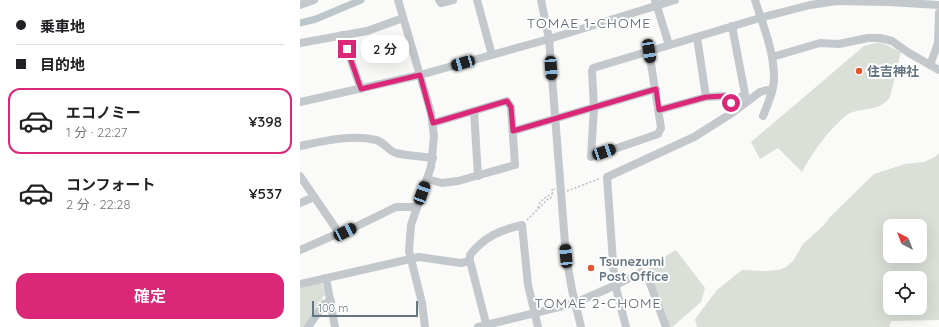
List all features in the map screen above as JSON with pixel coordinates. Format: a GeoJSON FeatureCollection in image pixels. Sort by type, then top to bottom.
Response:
{"type":"FeatureCollection","features":[{"type":"Feature","properties":{"kind":"street"},"geometry":{"type":"LineString","coordinates":[[300,5],[314,0]]}},
{"type":"Feature","properties":{"kind":"street"},"geometry":{"type":"LineString","coordinates":[[398,0],[433,123],[433,158],[428,179],[411,226],[409,251],[422,303],[425,327]]}},
{"type":"Feature","properties":{"kind":"street"},"geometry":{"type":"LineString","coordinates":[[439,0],[441,4],[453,0]]}},
{"type":"Feature","properties":{"kind":"street"},"geometry":{"type":"LineString","coordinates":[[477,0],[492,55]]}},
{"type":"Feature","properties":{"kind":"street"},"geometry":{"type":"LineString","coordinates":[[541,0],[549,39],[566,256],[575,303],[582,327]]}},
{"type":"Feature","properties":{"kind":"street"},"geometry":{"type":"LineString","coordinates":[[300,102],[420,75],[549,39],[656,3],[674,0]]}},
{"type":"Feature","properties":{"kind":"street"},"geometry":{"type":"LineString","coordinates":[[755,0],[772,57],[774,79],[772,92],[763,116]]}},
{"type":"Feature","properties":{"kind":"street"},"geometry":{"type":"LineString","coordinates":[[649,51],[661,128],[658,134],[591,157],[594,108],[592,71],[594,68],[649,51],[697,37],[732,26],[810,5],[837,1],[888,1],[939,4]]}},
{"type":"Feature","properties":{"kind":"street"},"geometry":{"type":"LineString","coordinates":[[656,3],[669,45]]}},
{"type":"Feature","properties":{"kind":"street"},"geometry":{"type":"LineString","coordinates":[[930,65],[938,43],[939,13]]}},
{"type":"Feature","properties":{"kind":"street"},"geometry":{"type":"LineString","coordinates":[[300,43],[367,31],[403,18]]}},
{"type":"Feature","properties":{"kind":"street"},"geometry":{"type":"LineString","coordinates":[[659,110],[706,97],[726,96],[731,103],[745,94],[732,26]]}},
{"type":"Feature","properties":{"kind":"street"},"geometry":{"type":"LineString","coordinates":[[342,35],[361,89]]}},
{"type":"Feature","properties":{"kind":"street"},"geometry":{"type":"LineString","coordinates":[[697,37],[706,97]]}},
{"type":"Feature","properties":{"kind":"street"},"geometry":{"type":"LineString","coordinates":[[772,57],[820,43],[839,44],[868,38],[880,38],[892,41],[939,70]]}},
{"type":"Feature","properties":{"kind":"street"},"geometry":{"type":"LineString","coordinates":[[513,131],[556,120],[656,89]]}},
{"type":"Feature","properties":{"kind":"street"},"geometry":{"type":"LineString","coordinates":[[626,327],[614,276],[607,177],[694,137],[732,113],[760,92],[767,90],[772,92]]}},
{"type":"Feature","properties":{"kind":"street"},"geometry":{"type":"LineString","coordinates":[[428,179],[442,183],[458,181],[515,165],[511,107],[507,101],[433,123]]}},
{"type":"Feature","properties":{"kind":"street"},"geometry":{"type":"LineString","coordinates":[[474,111],[478,176]]}},
{"type":"Feature","properties":{"kind":"street"},"geometry":{"type":"LineString","coordinates":[[300,146],[327,140],[366,138],[378,141],[395,153],[433,158]]}},
{"type":"Feature","properties":{"kind":"street"},"geometry":{"type":"LineString","coordinates":[[300,176],[335,225],[339,233]]}},
{"type":"Feature","properties":{"kind":"street"},"geometry":{"type":"LineString","coordinates":[[300,203],[314,197]]}},
{"type":"Feature","properties":{"kind":"street"},"geometry":{"type":"LineString","coordinates":[[300,250],[339,233],[345,232],[396,207],[417,207]]}},
{"type":"Feature","properties":{"kind":"street"},"geometry":{"type":"LineString","coordinates":[[487,326],[470,261],[470,255],[486,238],[505,229],[522,225],[528,285],[538,327]]}},
{"type":"Feature","properties":{"kind":"street"},"geometry":{"type":"LineString","coordinates":[[300,284],[419,257],[461,263],[470,261]]}},
{"type":"Feature","properties":{"kind":"street"},"geometry":{"type":"LineString","coordinates":[[478,327],[575,303],[641,272],[647,275],[666,327]]}},
{"type":"Feature","properties":{"kind":"street"},"geometry":{"type":"LineString","coordinates":[[326,278],[335,327]]}},
{"type":"Feature","properties":{"kind":"street"},"geometry":{"type":"LineString","coordinates":[[308,327],[324,304],[331,301]]}},
{"type":"Feature","properties":{"kind":"path"},"geometry":{"type":"LineString","coordinates":[[572,189],[603,177],[607,177]]}},
{"type":"Feature","properties":{"kind":"path"},"geometry":{"type":"LineString","coordinates":[[538,209],[539,204],[546,196],[553,193],[552,189],[560,188]]}},
{"type":"Feature","properties":{"kind":"path"},"geometry":{"type":"LineString","coordinates":[[522,225],[551,198]]}},
{"type":"Feature","properties":{"kind":"shaded area"},"geometry":{"type":"Polygon","coordinates":[[[880,42],[901,52],[890,97],[886,102],[876,107],[848,114],[823,140],[802,172],[778,148],[760,159],[751,142],[864,46],[880,42]]]}},
{"type":"Feature","properties":{"kind":"shaded area"},"geometry":{"type":"Polygon","coordinates":[[[939,153],[939,320],[891,321],[889,327],[697,327],[695,319],[717,290],[742,270],[765,271],[779,270],[786,267],[793,261],[803,244],[824,225],[830,217],[874,174],[905,164],[924,162],[935,157],[939,153]]]}},
{"type":"Feature","properties":{"kind":"shaded area"},"geometry":{"type":"Polygon","coordinates":[[[676,250],[705,288],[701,302],[672,327],[668,326],[648,266],[676,250]]]}},
{"type":"Feature","properties":{"kind":"shaded area"},"geometry":{"type":"Polygon","coordinates":[[[322,283],[325,294],[304,327],[300,327],[300,288],[322,283]]]}},
{"type":"Feature","properties":{"kind":"waterway"},"geometry":{"type":"LineString","coordinates":[[300,23],[316,19],[361,0]]}},
{"type":"Feature","properties":{"kind":"place","name":"住吉神社"},"geometry":{"type":"Point","coordinates":[859,71]}},
{"type":"Feature","properties":{"kind":"place","name":"Tsunezumi Post Office"},"geometry":{"type":"Point","coordinates":[591,268]}},
{"type":"Feature","properties":{"kind":"district","name":"TOMAE 1-CHOME"},"geometry":{"type":"Point","coordinates":[589,23]}},
{"type":"Feature","properties":{"kind":"district","name":"TOMAE 2-CHOME"},"geometry":{"type":"Point","coordinates":[598,303]}},
{"type":"Feature","properties":{"kind":"route"},"geometry":{"type":"LineString","coordinates":[[347,49],[361,89],[420,75],[433,123],[507,101],[511,107],[513,131],[556,120],[656,89],[659,110],[706,97],[726,96],[731,103]]}}]}
